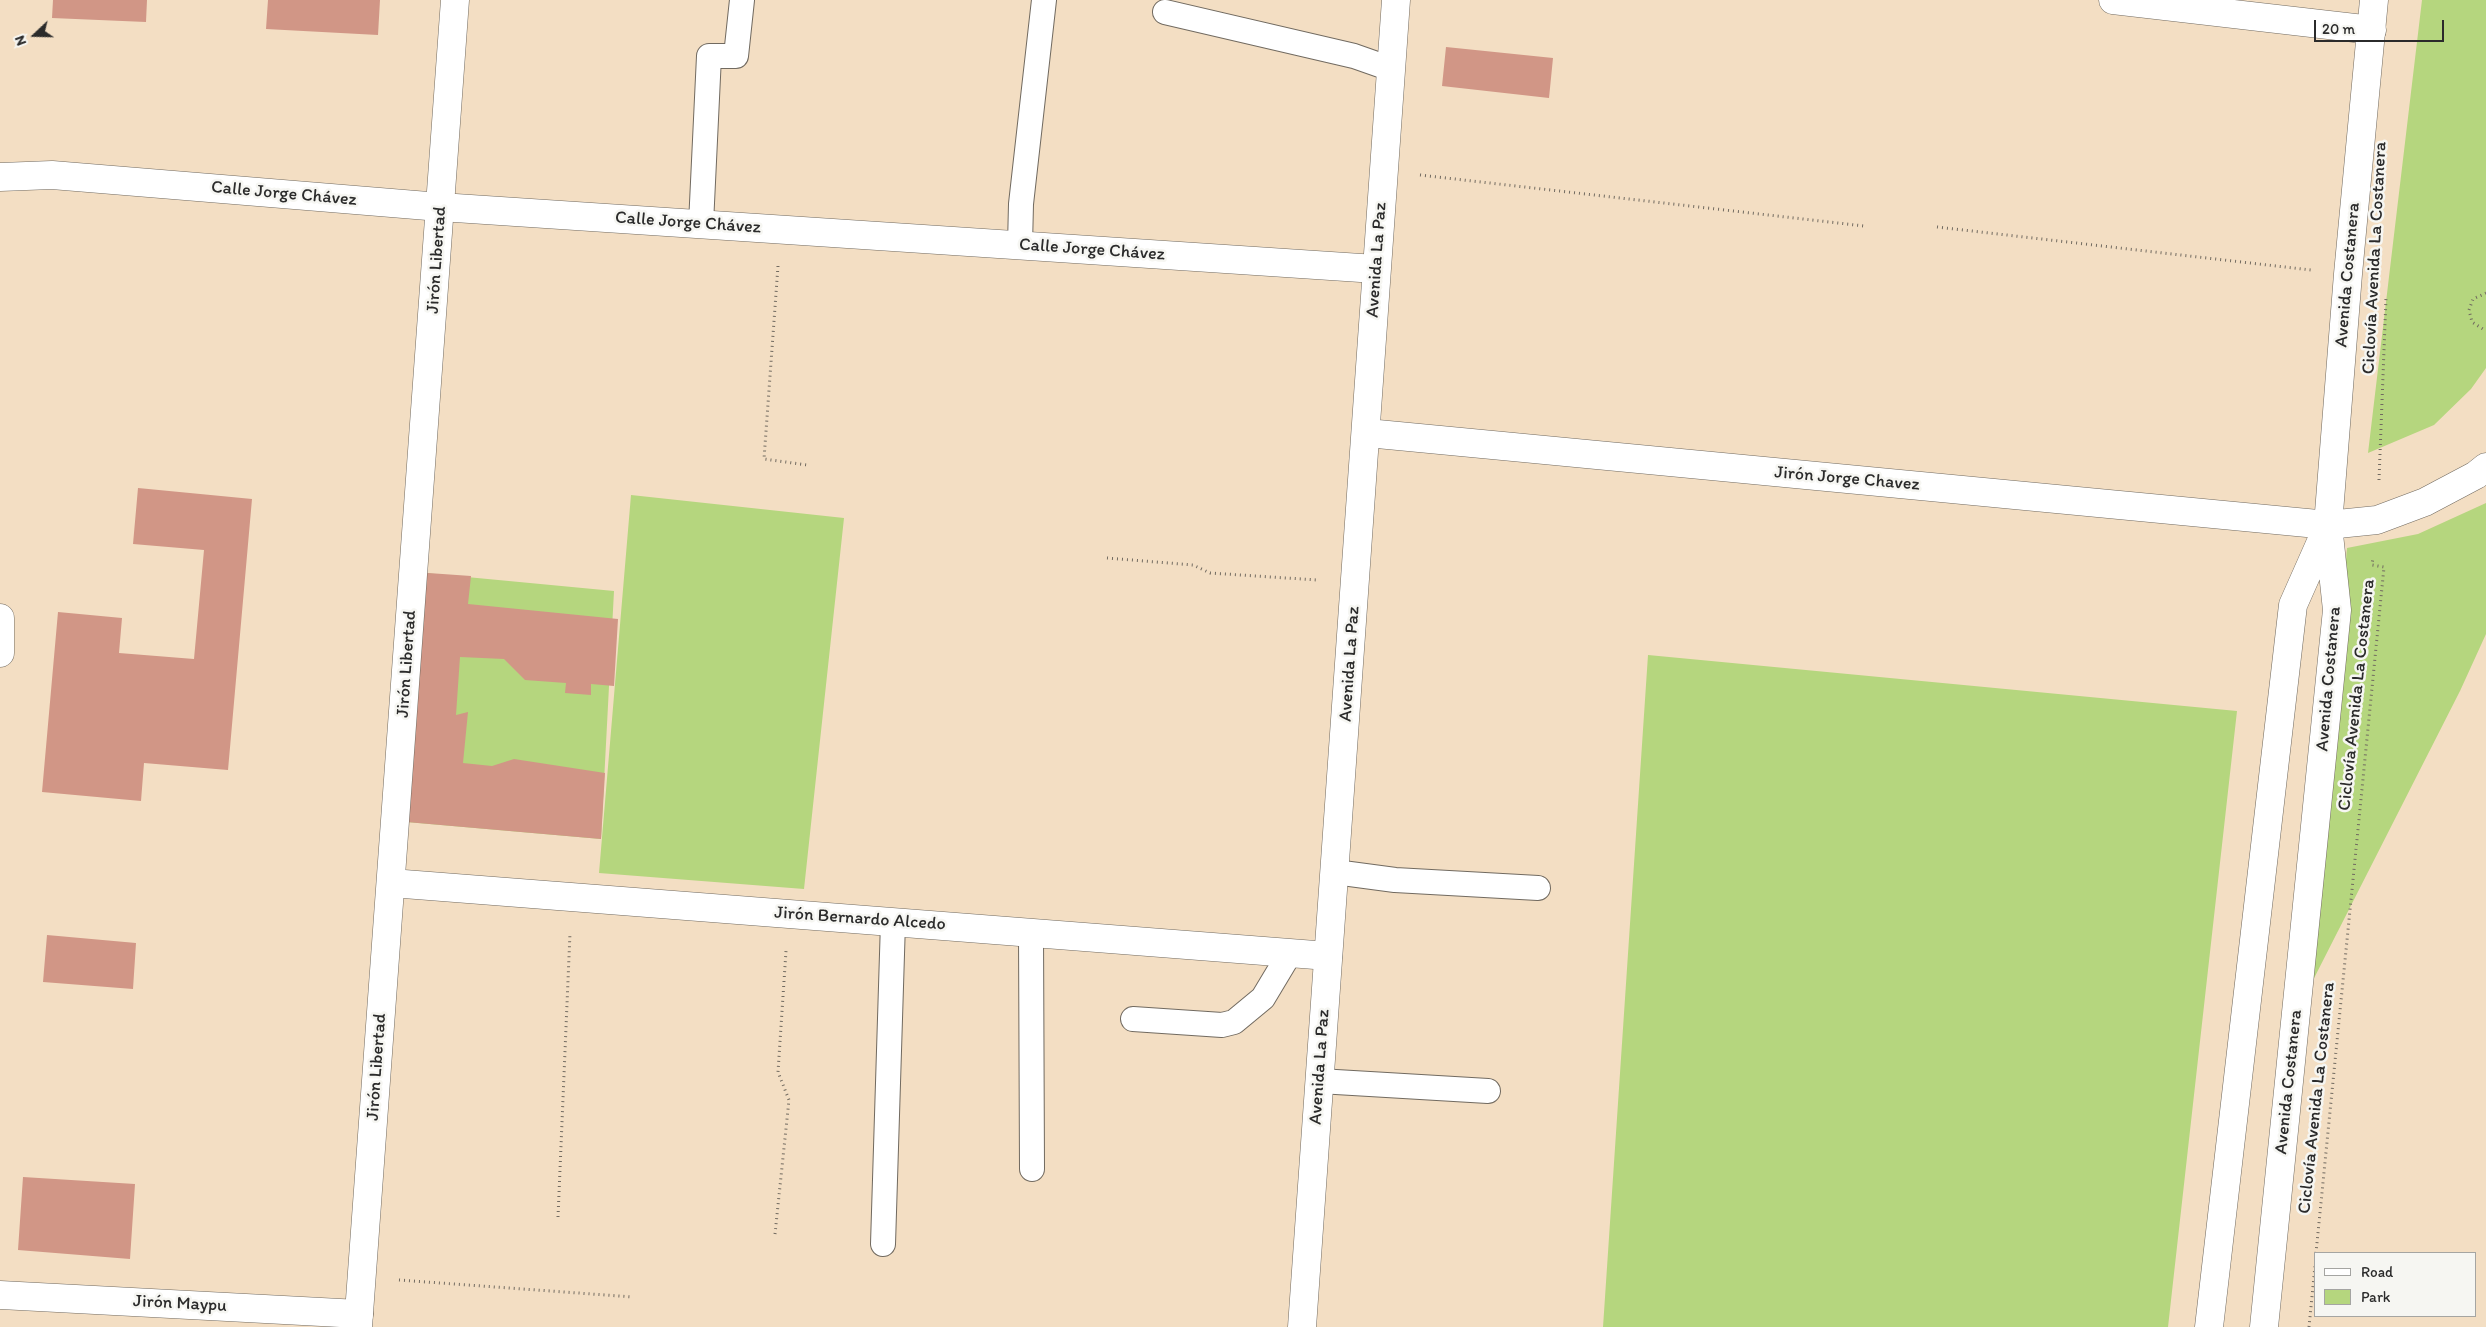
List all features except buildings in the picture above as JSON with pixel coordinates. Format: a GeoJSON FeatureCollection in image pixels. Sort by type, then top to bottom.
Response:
{"type":"FeatureCollection","features":[{"type":"Feature","properties":{"kind":"main road","name":"Jirón Libertad"},"geometry":{"type":"LineString","coordinates":[[359,1321],[455,0]]}},
{"type":"Feature","properties":{"kind":"main road","name":"Avenida La Paz"},"geometry":{"type":"LineString","coordinates":[[1302,1327],[1396,0]]}},
{"type":"Feature","properties":{"kind":"main road"},"geometry":{"type":"LineString","coordinates":[[2113,0],[2372,30]]}},
{"type":"Feature","properties":{"kind":"main road","name":"Avenida Costanera"},"geometry":{"type":"LineString","coordinates":[[2264,1327],[2337,610],[2328,525],[2348,274],[2374,0]]}},
{"type":"Feature","properties":{"kind":"main road","name":"Calle Jorge Chávez"},"geometry":{"type":"LineString","coordinates":[[0,177],[52,175],[440,207],[1376,269]]}},
{"type":"Feature","properties":{"kind":"main road","name":"Jirón Jorge Chavez"},"geometry":{"type":"LineString","coordinates":[[1366,433],[2328,525],[2377,520],[2425,502],[2486,467]]}},
{"type":"Feature","properties":{"kind":"main road"},"geometry":{"type":"LineString","coordinates":[[2209,1327],[2293,606],[2328,525]]}},
{"type":"Feature","properties":{"kind":"main road"},"geometry":{"type":"LineString","coordinates":[[0,618],[2,622],[0,653]]}},
{"type":"Feature","properties":{"kind":"main road","name":"Jirón Bernardo Alcedo"},"geometry":{"type":"LineString","coordinates":[[391,883],[1328,956]]}},
{"type":"Feature","properties":{"kind":"main road","name":"Jirón Maypu"},"geometry":{"type":"LineString","coordinates":[[0,1295],[359,1321]]}},
{"type":"Feature","properties":{"kind":"lane"},"geometry":{"type":"LineString","coordinates":[[701,224],[709,56],[736,56],[742,0]]}},
{"type":"Feature","properties":{"kind":"lane"},"geometry":{"type":"LineString","coordinates":[[1020,245],[1021,204],[1044,0]]}},
{"type":"Feature","properties":{"kind":"lane"},"geometry":{"type":"LineString","coordinates":[[1165,12],[1354,56],[1391,69]]}},
{"type":"Feature","properties":{"kind":"lane"},"geometry":{"type":"LineString","coordinates":[[1334,872],[1395,880],[1538,888]]}},
{"type":"Feature","properties":{"kind":"lane"},"geometry":{"type":"LineString","coordinates":[[883,1244],[893,922]]}},
{"type":"Feature","properties":{"kind":"lane"},"geometry":{"type":"LineString","coordinates":[[1031,933],[1032,1169]]}},
{"type":"Feature","properties":{"kind":"lane"},"geometry":{"type":"LineString","coordinates":[[1133,1019],[1222,1026],[1234,1022],[1263,998],[1290,953]]}},
{"type":"Feature","properties":{"kind":"lane"},"geometry":{"type":"LineString","coordinates":[[1319,1081],[1488,1091]]}},
{"type":"Feature","properties":{"kind":"path"},"geometry":{"type":"LineString","coordinates":[[1384,171],[1864,226]]}},
{"type":"Feature","properties":{"kind":"path"},"geometry":{"type":"LineString","coordinates":[[1936,227],[2348,274]]}},
{"type":"Feature","properties":{"kind":"path"},"geometry":{"type":"LineString","coordinates":[[780,230],[764,459],[807,465]]}},
{"type":"Feature","properties":{"kind":"path","name":"Ciclovía Avenida La Costanera"},"geometry":{"type":"LineString","coordinates":[[2316,1252],[2384,567],[2372,565],[2377,520],[2386,293]]}},
{"type":"Feature","properties":{"kind":"path"},"geometry":{"type":"LineString","coordinates":[[2486,293],[2474,299],[2469,310],[2472,322],[2486,331]]}},
{"type":"Feature","properties":{"kind":"path"},"geometry":{"type":"LineString","coordinates":[[1107,558],[1193,565],[1210,573],[1356,583]]}},
{"type":"Feature","properties":{"kind":"path"},"geometry":{"type":"LineString","coordinates":[[558,1217],[572,897]]}},
{"type":"Feature","properties":{"kind":"path"},"geometry":{"type":"LineString","coordinates":[[775,1234],[789,1100],[778,1072],[788,914]]}},
{"type":"Feature","properties":{"kind":"path"},"geometry":{"type":"LineString","coordinates":[[2309,1327],[2314,1276]]}},
{"type":"Feature","properties":{"kind":"path"},"geometry":{"type":"LineString","coordinates":[[362,1277],[633,1297]]}},
{"type":"Feature","properties":{"kind":"green space"},"geometry":{"type":"Polygon","coordinates":[[[2422,0],[2486,0],[2486,368],[2471,389],[2434,425],[2368,453],[2422,0]]]}},
{"type":"Feature","properties":{"kind":"green space"},"geometry":{"type":"Polygon","coordinates":[[[631,495],[844,518],[804,889],[599,873],[631,495]]]}},
{"type":"Feature","properties":{"kind":"green space"},"geometry":{"type":"Polygon","coordinates":[[[2486,503],[2486,634],[2460,691],[2307,992],[2347,548],[2418,534],[2486,503]]]}},
{"type":"Feature","properties":{"kind":"green space"},"geometry":{"type":"Polygon","coordinates":[[[414,572],[614,591],[601,839],[395,821],[414,572]]]}},
{"type":"Feature","properties":{"kind":"green space"},"geometry":{"type":"Polygon","coordinates":[[[1648,655],[2237,711],[2168,1327],[1603,1327],[1648,655]]]}}]}
